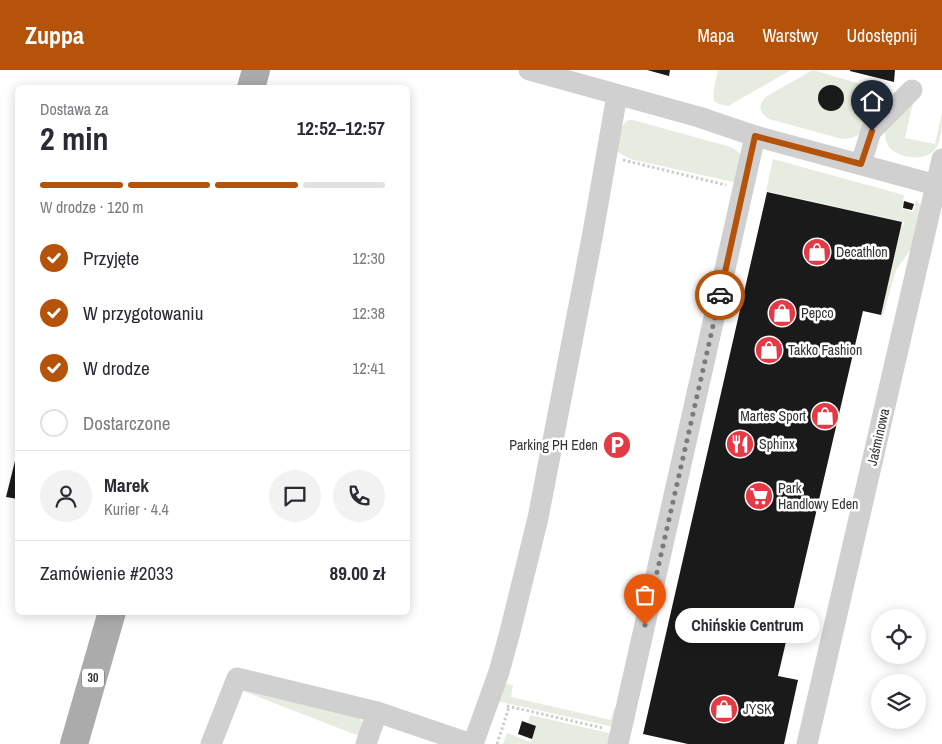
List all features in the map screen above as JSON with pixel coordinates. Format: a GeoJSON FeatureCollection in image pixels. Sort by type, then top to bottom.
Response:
{"type":"FeatureCollection","features":[{"type":"Feature","properties":{"kind":"main road","name":"30"},"geometry":{"type":"LineString","coordinates":[[74,744],[111,615]]}},
{"type":"Feature","properties":{"kind":"street"},"geometry":{"type":"LineString","coordinates":[[529,70],[699,117],[755,136],[936,184]]}},
{"type":"Feature","properties":{"kind":"street"},"geometry":{"type":"LineString","coordinates":[[861,164],[872,131],[912,90]]}},
{"type":"Feature","properties":{"kind":"street"},"geometry":{"type":"LineString","coordinates":[[211,744],[237,678],[377,712],[472,744],[499,672],[538,518],[592,238],[616,95]]}},
{"type":"Feature","properties":{"kind":"street"},"geometry":{"type":"LineString","coordinates":[[620,738],[755,136]]}},
{"type":"Feature","properties":{"kind":"street","name":"Jaśminowa"},"geometry":{"type":"LineString","coordinates":[[807,744],[942,159]]}},
{"type":"Feature","properties":{"kind":"street"},"geometry":{"type":"LineString","coordinates":[[366,744],[377,712]]}},
{"type":"Feature","properties":{"kind":"path"},"geometry":{"type":"LineString","coordinates":[[606,156],[744,189]]}},
{"type":"Feature","properties":{"kind":"path"},"geometry":{"type":"LineString","coordinates":[[488,702],[620,738]]}},
{"type":"Feature","properties":{"kind":"path"},"geometry":{"type":"LineString","coordinates":[[496,744],[509,707]]}},
{"type":"Feature","properties":{"kind":"shaded area"},"geometry":{"type":"Polygon","coordinates":[[[718,70],[791,70],[728,106],[714,101],[714,89],[718,70]]]}},
{"type":"Feature","properties":{"kind":"shaded area"},"geometry":{"type":"Polygon","coordinates":[[[813,70],[898,95],[858,135],[851,138],[842,139],[769,119],[763,114],[761,105],[767,96],[813,70]]]}},
{"type":"Feature","properties":{"kind":"shaded area"},"geometry":{"type":"Polygon","coordinates":[[[915,94],[905,138],[935,144],[942,113],[941,136],[936,148],[932,152],[920,157],[907,157],[895,152],[888,146],[885,126],[915,94]]]}},
{"type":"Feature","properties":{"kind":"shaded area"},"geometry":{"type":"Polygon","coordinates":[[[629,120],[731,147],[741,155],[738,183],[630,159],[616,151],[621,130],[629,120]]]}},
{"type":"Feature","properties":{"kind":"shaded area"},"geometry":{"type":"Polygon","coordinates":[[[773,159],[904,195],[902,209],[913,212],[916,200],[923,208],[919,238],[896,270],[882,318],[881,315],[901,226],[903,227],[904,222],[766,191],[773,159]]]}},
{"type":"Feature","properties":{"kind":"shaded area"},"geometry":{"type":"Polygon","coordinates":[[[504,683],[513,685],[511,697],[611,720],[614,708],[618,709],[614,727],[497,701],[504,683]]]}},
{"type":"Feature","properties":{"kind":"shaded area"},"geometry":{"type":"Polygon","coordinates":[[[238,689],[360,717],[362,723],[359,736],[238,689]]]}},
{"type":"Feature","properties":{"kind":"shaded area"},"geometry":{"type":"Polygon","coordinates":[[[530,715],[613,734],[610,744],[503,744],[507,733],[531,742],[536,726],[528,723],[530,715]]]}},
{"type":"Feature","properties":{"kind":"building"},"geometry":{"type":"Polygon","coordinates":[[[647,70],[670,70],[669,76],[647,70]]]}},
{"type":"Feature","properties":{"kind":"building"},"geometry":{"type":"Polygon","coordinates":[[[895,70],[894,82],[850,71],[895,70]]]}},
{"type":"Feature","properties":{"kind":"building"},"geometry":{"type":"Polygon","coordinates":[[[831,85],[840,89],[844,98],[840,107],[831,111],[822,107],[818,98],[822,89],[831,85]]]}},
{"type":"Feature","properties":{"kind":"building","name":"Park Handlowy Eden"},"geometry":{"type":"Polygon","coordinates":[[[767,192],[902,222],[881,315],[863,311],[778,676],[798,680],[784,744],[688,744],[643,734],[767,192]]]}},
{"type":"Feature","properties":{"kind":"building"},"geometry":{"type":"Polygon","coordinates":[[[904,201],[914,204],[912,210],[903,208],[904,201]]]}},
{"type":"Feature","properties":{"kind":"building"},"geometry":{"type":"Polygon","coordinates":[[[15,461],[15,498],[6,497],[15,461]]]}},
{"type":"Feature","properties":{"kind":"building"},"geometry":{"type":"Polygon","coordinates":[[[522,721],[536,726],[532,739],[518,734],[522,721]]]}},
{"type":"Feature","properties":{"kind":"way so far"},"geometry":{"type":"LineString","coordinates":[[645,625],[720,295]]}},
{"type":"Feature","properties":{"kind":"place","name":"Decathlon"},"geometry":{"type":"Point","coordinates":[817,252]}},
{"type":"Feature","properties":{"kind":"place","name":"Pepco"},"geometry":{"type":"Point","coordinates":[782,313]}},
{"type":"Feature","properties":{"kind":"place","name":"Takko Fashion"},"geometry":{"type":"Point","coordinates":[769,350]}},
{"type":"Feature","properties":{"kind":"place","name":"Martes Sport"},"geometry":{"type":"Point","coordinates":[825,416]}},
{"type":"Feature","properties":{"kind":"place","name":"Sphinx"},"geometry":{"type":"Point","coordinates":[740,444]}},
{"type":"Feature","properties":{"kind":"place","name":"Parking PH Eden"},"geometry":{"type":"Point","coordinates":[617,445]}},
{"type":"Feature","properties":{"kind":"place","name":"Park Handlowy Eden"},"geometry":{"type":"Point","coordinates":[759,496]}},
{"type":"Feature","properties":{"kind":"place","name":"Chińskie Centrum"},"geometry":{"type":"Point","coordinates":[645,625]}},
{"type":"Feature","properties":{"kind":"place","name":"JYSK"},"geometry":{"type":"Point","coordinates":[724,709]}},
{"type":"Feature","properties":{"kind":"route"},"geometry":{"type":"LineString","coordinates":[[720,295],[755,136],[861,164],[872,131]]}}]}
